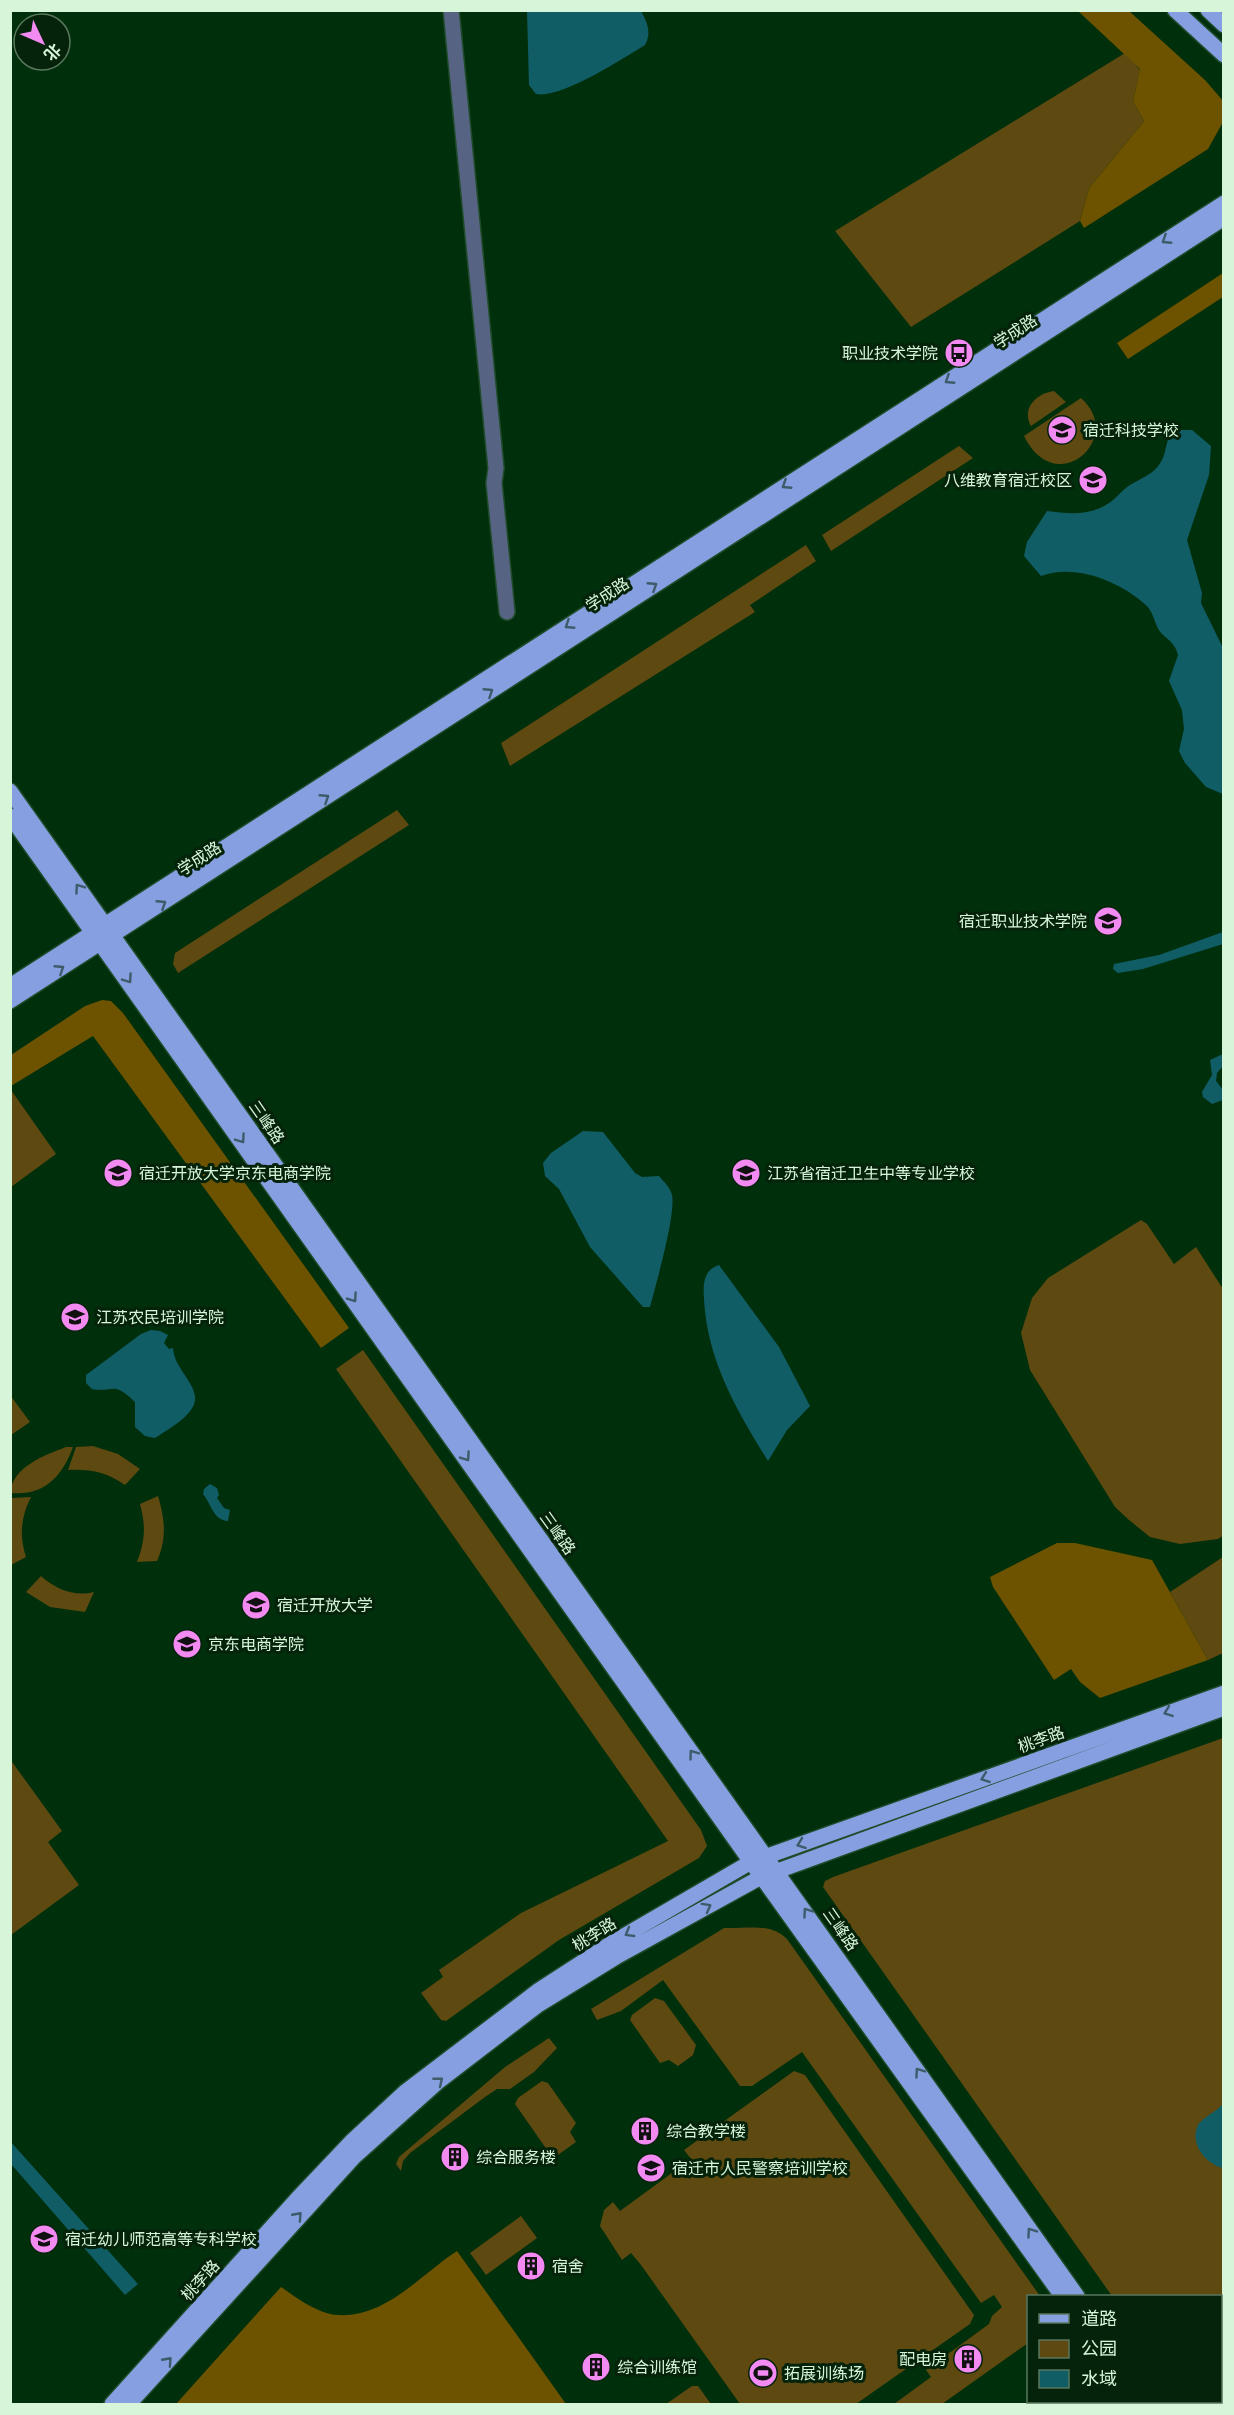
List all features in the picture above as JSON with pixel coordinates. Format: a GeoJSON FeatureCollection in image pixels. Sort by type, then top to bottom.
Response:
{"type":"FeatureCollection","features":[{"type":"Feature","properties":{"kind":"main road"},"geometry":{"type":"LineString","coordinates":[[1175,10],[1224,55]]}},
{"type":"Feature","properties":{"kind":"main road"},"geometry":{"type":"LineString","coordinates":[[1201,34],[1224,61]]}},
{"type":"Feature","properties":{"kind":"main road","name":"学成路"},"geometry":{"type":"LineString","coordinates":[[10,1001],[103,934],[1221,207]]}},
{"type":"Feature","properties":{"kind":"main road","name":"三峰路"},"geometry":{"type":"LineString","coordinates":[[10,791],[103,934],[761,1877],[1061,2295]]}},
{"type":"Feature","properties":{"kind":"main road","name":"三峰路"},"geometry":{"type":"LineString","coordinates":[[10,816],[103,934],[767,1856],[1076,2295]]}},
{"type":"Feature","properties":{"kind":"main road","name":"学成路"},"geometry":{"type":"LineString","coordinates":[[10,986],[103,934]]}},
{"type":"Feature","properties":{"kind":"main road","name":"桃李路"},"geometry":{"type":"LineString","coordinates":[[112,2404],[353,2140],[405,2092],[538,1990],[610,1944],[751,1862],[1224,1693]]}},
{"type":"Feature","properties":{"kind":"main road","name":"桃李路"},"geometry":{"type":"LineString","coordinates":[[129,2404],[317,2196],[385,2128],[439,2081],[538,2005],[616,1957],[777,1870],[1224,1708]]}},
{"type":"Feature","properties":{"kind":"street"},"geometry":{"type":"LineString","coordinates":[[451,10],[496,468],[494,483],[507,612]]}},
{"type":"Feature","properties":{"kind":"green space"},"geometry":{"type":"Polygon","coordinates":[[[1125,53],[1140,70],[1133,101],[1144,121],[1089,188],[1080,221],[911,327],[835,231],[1125,53]]]}},
{"type":"Feature","properties":{"kind":"green space"},"geometry":{"type":"Polygon","coordinates":[[[1054,391],[1066,402],[1031,426],[1028,413],[1032,402],[1054,391]]]}},
{"type":"Feature","properties":{"kind":"green space"},"geometry":{"type":"Polygon","coordinates":[[[1081,398],[1093,414],[1096,430],[1091,445],[1081,456],[1068,463],[1053,463],[1037,455],[1024,436],[1081,398]]]}},
{"type":"Feature","properties":{"kind":"green space"},"geometry":{"type":"Polygon","coordinates":[[[959,446],[973,458],[831,551],[822,535],[959,446]]]}},
{"type":"Feature","properties":{"kind":"green space"},"geometry":{"type":"Polygon","coordinates":[[[806,545],[816,561],[750,605],[755,612],[510,766],[501,743],[806,545]]]}},
{"type":"Feature","properties":{"kind":"green space"},"geometry":{"type":"Polygon","coordinates":[[[397,810],[409,825],[178,973],[173,964],[175,953],[397,810]]]}},
{"type":"Feature","properties":{"kind":"green space"},"geometry":{"type":"Polygon","coordinates":[[[11,1090],[56,1154],[10,1187],[11,1090]]]}},
{"type":"Feature","properties":{"kind":"green space"},"geometry":{"type":"Polygon","coordinates":[[[1141,1220],[1147,1224],[1174,1264],[1196,1247],[1223,1289],[1224,1535],[1218,1539],[1180,1544],[1150,1537],[1115,1507],[1030,1370],[1021,1333],[1032,1298],[1048,1278],[1141,1220]]]}},
{"type":"Feature","properties":{"kind":"green space"},"geometry":{"type":"Polygon","coordinates":[[[363,1350],[701,1830],[707,1846],[699,1858],[559,1940],[446,2021],[441,2020],[421,1993],[443,1977],[439,1970],[521,1913],[668,1841],[336,1369],[363,1350]]]}},
{"type":"Feature","properties":{"kind":"green space"},"geometry":{"type":"Polygon","coordinates":[[[10,1395],[30,1422],[11,1435],[10,1435],[10,1395]]]}},
{"type":"Feature","properties":{"kind":"green space"},"geometry":{"type":"Polygon","coordinates":[[[93,1446],[118,1454],[140,1469],[125,1485],[98,1472],[68,1470],[76,1447],[93,1446]]]}},
{"type":"Feature","properties":{"kind":"green space"},"geometry":{"type":"Polygon","coordinates":[[[66,1447],[73,1447],[69,1458],[50,1482],[33,1491],[11,1493],[16,1476],[23,1469],[40,1458],[66,1447]]]}},
{"type":"Feature","properties":{"kind":"green space"},"geometry":{"type":"Polygon","coordinates":[[[158,1496],[164,1529],[160,1553],[157,1561],[137,1562],[144,1533],[140,1504],[158,1496]]]}},
{"type":"Feature","properties":{"kind":"green space"},"geometry":{"type":"Polygon","coordinates":[[[31,1497],[22,1526],[22,1541],[26,1557],[11,1565],[11,1498],[31,1497]]]}},
{"type":"Feature","properties":{"kind":"green space"},"geometry":{"type":"Polygon","coordinates":[[[1223,1557],[1223,1653],[1208,1660],[1170,1592],[1223,1557]]]}},
{"type":"Feature","properties":{"kind":"green space"},"geometry":{"type":"Polygon","coordinates":[[[41,1576],[66,1591],[94,1592],[85,1612],[50,1607],[26,1592],[41,1576]]]}},
{"type":"Feature","properties":{"kind":"green space"},"geometry":{"type":"Polygon","coordinates":[[[1223,1738],[1223,2404],[1188,2403],[1222,2403],[1222,2295],[1111,2295],[823,1887],[825,1881],[1223,1738]]]}},
{"type":"Feature","properties":{"kind":"green space"},"geometry":{"type":"Polygon","coordinates":[[[10,1759],[62,1831],[48,1842],[79,1885],[11,1935],[10,1759]]]}},
{"type":"Feature","properties":{"kind":"green space"},"geometry":{"type":"Polygon","coordinates":[[[724,1928],[766,1928],[787,1939],[1039,2295],[1027,2295],[1027,2344],[942,2404],[894,2404],[931,2377],[926,2370],[989,2324],[992,2316],[1002,2307],[994,2295],[981,2303],[802,2052],[752,2086],[740,2086],[663,1980],[621,2011],[597,2020],[591,2009],[724,1928]]]}},
{"type":"Feature","properties":{"kind":"green space"},"geometry":{"type":"Polygon","coordinates":[[[655,1998],[664,2001],[696,2045],[693,2055],[678,2066],[669,2060],[660,2063],[630,2020],[632,2015],[655,1998]]]}},
{"type":"Feature","properties":{"kind":"green space"},"geometry":{"type":"Polygon","coordinates":[[[549,2038],[557,2048],[534,2072],[510,2089],[497,2089],[485,2097],[410,2153],[403,2161],[401,2171],[396,2164],[399,2157],[505,2067],[549,2038]]]}},
{"type":"Feature","properties":{"kind":"green space"},"geometry":{"type":"Polygon","coordinates":[[[794,2071],[805,2075],[974,2315],[970,2324],[856,2404],[740,2404],[641,2265],[631,2253],[622,2260],[600,2226],[604,2210],[613,2202],[620,2211],[691,2159],[684,2150],[794,2071]]]}},
{"type":"Feature","properties":{"kind":"green space"},"geometry":{"type":"Polygon","coordinates":[[[542,2081],[548,2083],[576,2123],[570,2132],[576,2142],[555,2157],[552,2157],[515,2104],[518,2098],[542,2081]]]}},
{"type":"Feature","properties":{"kind":"green space"},"geometry":{"type":"Polygon","coordinates":[[[521,2216],[537,2238],[486,2275],[470,2253],[521,2216]]]}},
{"type":"Feature","properties":{"kind":"green space"},"geometry":{"type":"Polygon","coordinates":[[[692,2386],[698,2386],[711,2404],[666,2404],[692,2386]]]}},
{"type":"Feature","properties":{"kind":"shaded area"},"geometry":{"type":"Polygon","coordinates":[[[1078,11],[1129,11],[1205,80],[1224,102],[1223,122],[1208,149],[1084,228],[1080,221],[1089,188],[1144,121],[1133,101],[1140,69],[1078,11]]]}},
{"type":"Feature","properties":{"kind":"shaded area"},"geometry":{"type":"Polygon","coordinates":[[[1223,273],[1223,297],[1128,359],[1117,343],[1223,273]]]}},
{"type":"Feature","properties":{"kind":"shaded area"},"geometry":{"type":"Polygon","coordinates":[[[102,1000],[111,1001],[123,1013],[349,1328],[321,1348],[93,1036],[11,1086],[11,1055],[85,1006],[102,1000]]]}},
{"type":"Feature","properties":{"kind":"shaded area"},"geometry":{"type":"Polygon","coordinates":[[[1057,1543],[1075,1543],[1152,1560],[1208,1660],[1100,1698],[1080,1682],[1071,1669],[1054,1680],[993,1587],[990,1577],[1057,1543]]]}},
{"type":"Feature","properties":{"kind":"shaded area"},"geometry":{"type":"Polygon","coordinates":[[[457,2251],[566,2404],[176,2404],[281,2287],[323,2312],[338,2315],[355,2314],[372,2310],[402,2293],[457,2251]]]}},
{"type":"Feature","properties":{"kind":"water"},"geometry":{"type":"Polygon","coordinates":[[[527,11],[641,11],[647,23],[647,41],[645,45],[591,77],[560,90],[547,94],[536,94],[529,85],[527,11]]]}},
{"type":"Feature","properties":{"kind":"water"},"geometry":{"type":"Polygon","coordinates":[[[1173,430],[1192,430],[1211,446],[1209,475],[1187,540],[1202,593],[1201,603],[1223,648],[1223,794],[1206,787],[1185,763],[1179,751],[1184,729],[1182,710],[1169,681],[1178,655],[1174,645],[1160,631],[1147,606],[1124,589],[1097,577],[1068,572],[1041,576],[1024,556],[1027,542],[1047,511],[1087,512],[1109,503],[1127,487],[1156,469],[1162,460],[1173,430]]]}},
{"type":"Feature","properties":{"kind":"water"},"geometry":{"type":"Polygon","coordinates":[[[1223,932],[1223,944],[1143,969],[1118,973],[1113,969],[1114,964],[1159,955],[1223,932]]]}},
{"type":"Feature","properties":{"kind":"water"},"geometry":{"type":"Polygon","coordinates":[[[1223,1054],[1223,1066],[1217,1073],[1216,1081],[1223,1090],[1223,1100],[1212,1104],[1203,1097],[1202,1092],[1212,1075],[1210,1060],[1223,1054]]]}},
{"type":"Feature","properties":{"kind":"water"},"geometry":{"type":"Polygon","coordinates":[[[583,1131],[603,1132],[635,1173],[642,1177],[659,1176],[671,1192],[671,1218],[650,1307],[643,1307],[590,1247],[559,1189],[545,1176],[543,1163],[551,1153],[583,1131]]]}},
{"type":"Feature","properties":{"kind":"water"},"geometry":{"type":"Polygon","coordinates":[[[719,1265],[779,1347],[810,1406],[787,1430],[768,1461],[735,1404],[717,1364],[711,1343],[706,1321],[704,1283],[710,1270],[719,1265]]]}},
{"type":"Feature","properties":{"kind":"water"},"geometry":{"type":"Polygon","coordinates":[[[151,1330],[168,1335],[164,1343],[169,1349],[173,1348],[174,1355],[195,1396],[194,1405],[186,1416],[155,1438],[145,1436],[135,1427],[135,1402],[122,1391],[92,1389],[86,1383],[86,1375],[141,1334],[151,1330]]]}},
{"type":"Feature","properties":{"kind":"water"},"geometry":{"type":"Polygon","coordinates":[[[210,1484],[217,1488],[219,1495],[217,1498],[224,1508],[230,1510],[228,1521],[216,1515],[203,1494],[204,1489],[210,1484]]]}},
{"type":"Feature","properties":{"kind":"water"},"geometry":{"type":"Polygon","coordinates":[[[1223,2104],[1223,2168],[1205,2158],[1197,2146],[1196,2132],[1200,2122],[1223,2104]]]}},
{"type":"Feature","properties":{"kind":"water"},"geometry":{"type":"Polygon","coordinates":[[[10,2141],[138,2284],[125,2295],[11,2164],[10,2141]]]}},
{"type":"Feature","properties":{"kind":"place","name":"职业技术学院"},"geometry":{"type":"Point","coordinates":[959,353]}},
{"type":"Feature","properties":{"kind":"place","name":"宿迁科技学校"},"geometry":{"type":"Point","coordinates":[1062,430]}},
{"type":"Feature","properties":{"kind":"place","name":"八维教育宿迁校区"},"geometry":{"type":"Point","coordinates":[1093,480]}},
{"type":"Feature","properties":{"kind":"place","name":"宿迁职业技术学院"},"geometry":{"type":"Point","coordinates":[1108,921]}},
{"type":"Feature","properties":{"kind":"place","name":"宿迁开放大学京东电商学院"},"geometry":{"type":"Point","coordinates":[118,1173]}},
{"type":"Feature","properties":{"kind":"place","name":"江苏省宿迁卫生中等专业学校"},"geometry":{"type":"Point","coordinates":[746,1173]}},
{"type":"Feature","properties":{"kind":"place","name":"江苏农民培训学院"},"geometry":{"type":"Point","coordinates":[75,1317]}},
{"type":"Feature","properties":{"kind":"place","name":"宿迁开放大学"},"geometry":{"type":"Point","coordinates":[256,1605]}},
{"type":"Feature","properties":{"kind":"place","name":"京东电商学院"},"geometry":{"type":"Point","coordinates":[187,1644]}},
{"type":"Feature","properties":{"kind":"place","name":"综合教学楼"},"geometry":{"type":"Point","coordinates":[645,2131]}},
{"type":"Feature","properties":{"kind":"place","name":"综合服务楼"},"geometry":{"type":"Point","coordinates":[455,2157]}},
{"type":"Feature","properties":{"kind":"place","name":"宿迁市人民警察培训学校"},"geometry":{"type":"Point","coordinates":[651,2168]}},
{"type":"Feature","properties":{"kind":"place","name":"宿迁幼儿师范高等专科学校"},"geometry":{"type":"Point","coordinates":[44,2239]}},
{"type":"Feature","properties":{"kind":"place","name":"宿舍"},"geometry":{"type":"Point","coordinates":[531,2266]}},
{"type":"Feature","properties":{"kind":"place","name":"配电房"},"geometry":{"type":"Point","coordinates":[968,2359]}},
{"type":"Feature","properties":{"kind":"place","name":"综合训练馆"},"geometry":{"type":"Point","coordinates":[596,2367]}},
{"type":"Feature","properties":{"kind":"place","name":"拓展训练场"},"geometry":{"type":"Point","coordinates":[763,2373]}}]}
